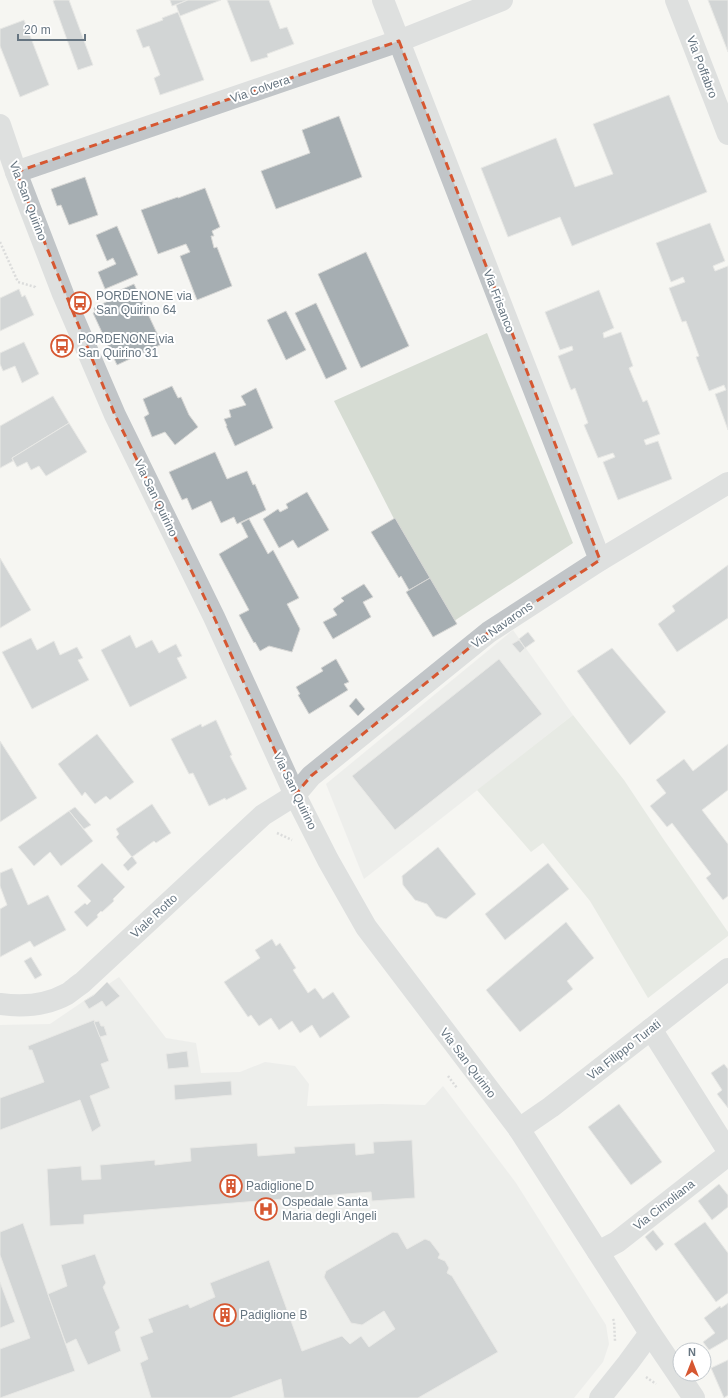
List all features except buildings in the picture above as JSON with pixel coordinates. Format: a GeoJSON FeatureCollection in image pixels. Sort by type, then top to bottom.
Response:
{"type":"FeatureCollection","features":[{"type":"Feature","properties":{"kind":"street","name":"Via Frisanco"},"geometry":{"type":"LineString","coordinates":[[383,0],[600,560]]}},
{"type":"Feature","properties":{"kind":"street","name":"Via Colvera"},"geometry":{"type":"LineString","coordinates":[[16,172],[399,41],[502,0]]}},
{"type":"Feature","properties":{"kind":"street","name":"Via Poffabro"},"geometry":{"type":"LineString","coordinates":[[676,0],[728,134]]}},
{"type":"Feature","properties":{"kind":"street","name":"Via San Quirino"},"geometry":{"type":"LineString","coordinates":[[0,125],[16,172],[63,294],[115,415],[214,617],[295,795],[328,860],[366,927],[519,1130],[650,1333],[694,1398]]}},
{"type":"Feature","properties":{"kind":"street","name":"Via Navarons"},"geometry":{"type":"LineString","coordinates":[[295,795],[311,776],[489,632],[600,560],[728,483]]}},
{"type":"Feature","properties":{"kind":"street","name":"Viale Rotto"},"geometry":{"type":"LineString","coordinates":[[0,1004],[29,1005],[51,1001],[67,994],[82,983],[263,815],[295,795]]}},
{"type":"Feature","properties":{"kind":"street","name":"Via Filippo Turati"},"geometry":{"type":"LineString","coordinates":[[519,1130],[552,1107],[728,970]]}},
{"type":"Feature","properties":{"kind":"street"},"geometry":{"type":"LineString","coordinates":[[651,1029],[728,1151]]}},
{"type":"Feature","properties":{"kind":"street","name":"Via Cimoliana"},"geometry":{"type":"LineString","coordinates":[[598,1252],[617,1242],[728,1155]]}},
{"type":"Feature","properties":{"kind":"street"},"geometry":{"type":"LineString","coordinates":[[600,1398],[650,1333]]}},
{"type":"Feature","properties":{"kind":"highlighted area"},"geometry":{"type":"Polygon","coordinates":[[[399,41],[600,560],[489,632],[311,776],[295,795],[214,617],[115,415],[16,172],[399,41]]]}},
{"type":"Feature","properties":{"kind":"shaded area"},"geometry":{"type":"Polygon","coordinates":[[[487,333],[573,543],[448,625],[334,401],[487,333]]]}},
{"type":"Feature","properties":{"kind":"shaded area"},"geometry":{"type":"Polygon","coordinates":[[[513,630],[573,715],[364,879],[326,784],[513,630]]]}},
{"type":"Feature","properties":{"kind":"shaded area"},"geometry":{"type":"Polygon","coordinates":[[[573,715],[624,780],[728,932],[728,936],[648,998],[590,901],[543,843],[531,852],[477,790],[573,715]]]}},
{"type":"Feature","properties":{"kind":"shaded area","name":"Ospedale Santa Maria degli Angeli"},"geometry":{"type":"Polygon","coordinates":[[[119,977],[166,1038],[196,1043],[201,1073],[240,1072],[265,1062],[295,1066],[309,1084],[307,1106],[382,1104],[425,1105],[443,1086],[516,1183],[606,1325],[609,1344],[603,1362],[574,1398],[0,1398],[0,1025],[50,1024],[119,977]]]}},
{"type":"Feature","properties":{"kind":"place","name":"PORDENONE via San Quirino 64"},"geometry":{"type":"Point","coordinates":[80,303]}},
{"type":"Feature","properties":{"kind":"place","name":"PORDENONE via San Quirino 31"},"geometry":{"type":"Point","coordinates":[62,346]}},
{"type":"Feature","properties":{"kind":"place","name":"Padiglione D"},"geometry":{"type":"Point","coordinates":[231,1186]}},
{"type":"Feature","properties":{"kind":"place","name":"Ospedale Santa Maria degli Angeli"},"geometry":{"type":"Point","coordinates":[266,1209]}},
{"type":"Feature","properties":{"kind":"place","name":"Padiglione B"},"geometry":{"type":"Point","coordinates":[225,1315]}}]}
